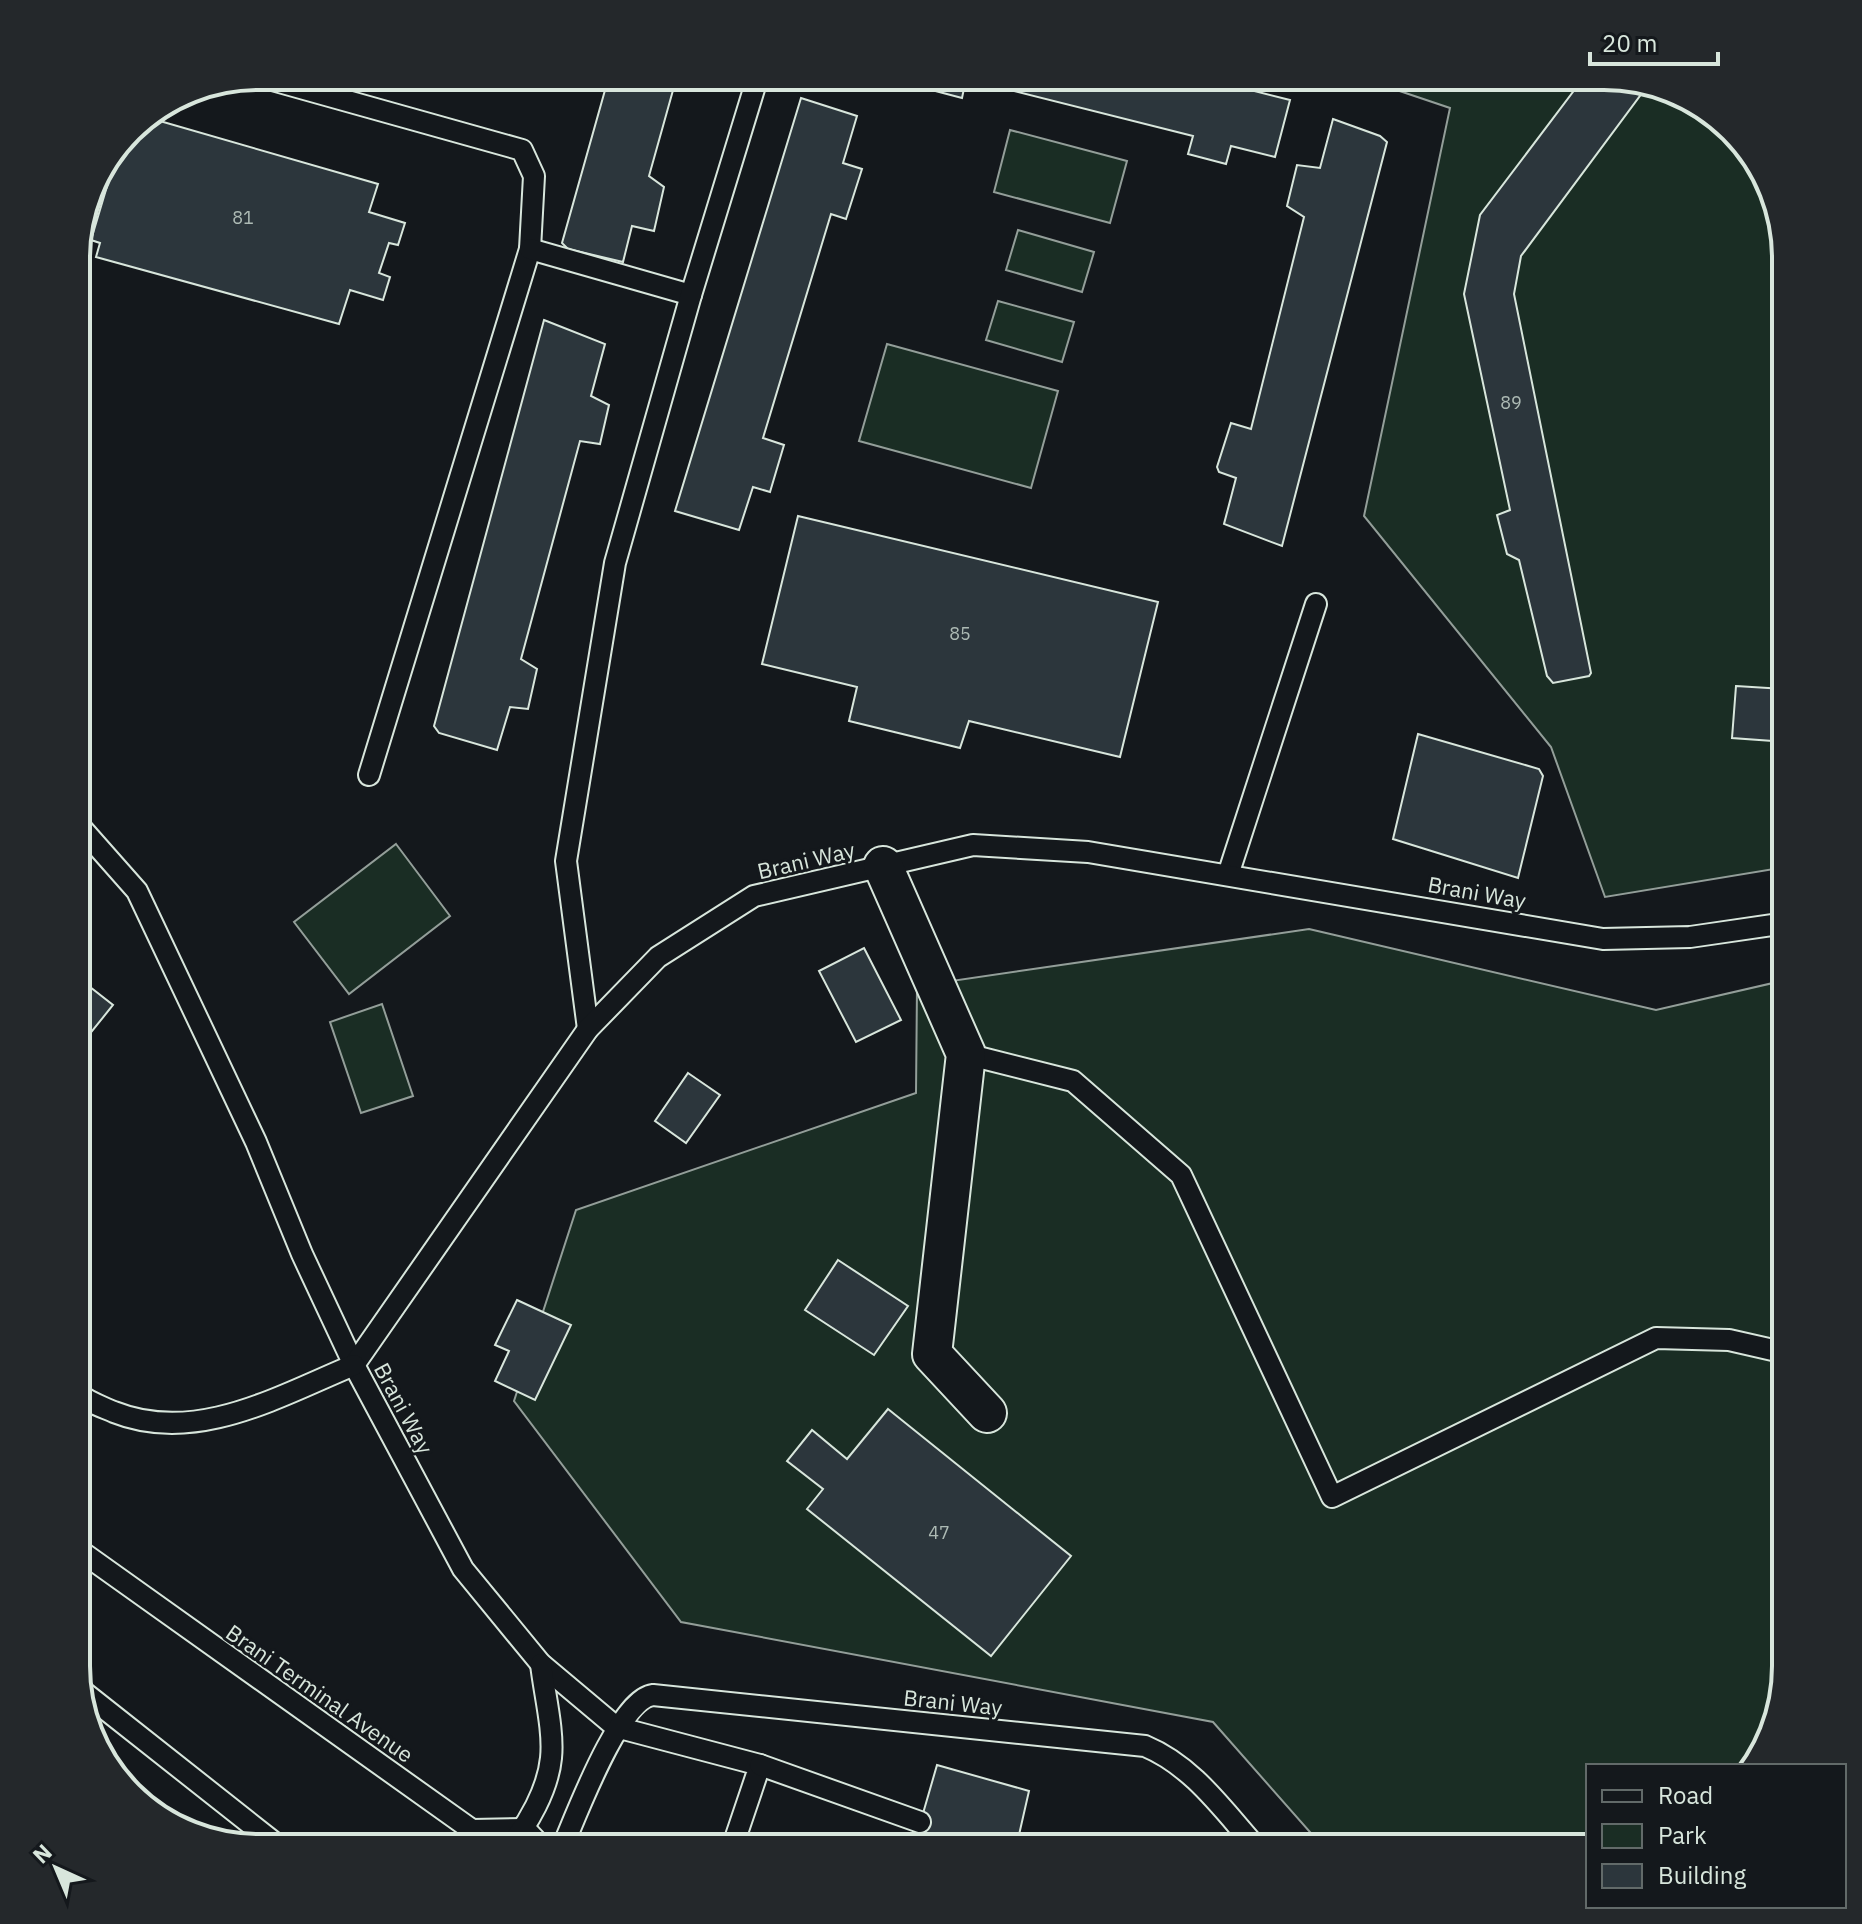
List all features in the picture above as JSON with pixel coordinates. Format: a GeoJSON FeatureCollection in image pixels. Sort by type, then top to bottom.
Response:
{"type":"FeatureCollection","features":[{"type":"Feature","properties":{"kind":"street"},"geometry":{"type":"LineString","coordinates":[[883,866],[966,1054],[932,1354],[987,1413]]}},
{"type":"Feature","properties":{"kind":"lane"},"geometry":{"type":"LineString","coordinates":[[308,90],[522,150],[534,176],[530,249],[369,775]]}},
{"type":"Feature","properties":{"kind":"lane"},"geometry":{"type":"LineString","coordinates":[[588,1029],[566,861],[615,563],[691,295],[754,90]]}},
{"type":"Feature","properties":{"kind":"lane"},"geometry":{"type":"LineString","coordinates":[[530,249],[691,295]]}},
{"type":"Feature","properties":{"kind":"lane"},"geometry":{"type":"LineString","coordinates":[[1228,875],[1316,604]]}},
{"type":"Feature","properties":{"kind":"lane"},"geometry":{"type":"LineString","coordinates":[[90,838],[137,891],[256,1142],[302,1254],[354,1365],[235,1415],[180,1424],[132,1419],[90,1403]]}},
{"type":"Feature","properties":{"kind":"lane","name":"Brani Way"},"geometry":{"type":"LineString","coordinates":[[616,1727],[541,1664],[463,1569],[354,1365],[588,1029],[658,957],[754,896],[973,845],[1088,852],[1603,939],[1690,937],[1772,925]]}},
{"type":"Feature","properties":{"kind":"lane"},"geometry":{"type":"LineString","coordinates":[[966,1054],[1073,1081],[1181,1175],[1332,1497],[1656,1338],[1729,1340],[1772,1350]]}},
{"type":"Feature","properties":{"kind":"lane","name":"Brani Terminal Avenue"},"geometry":{"type":"LineString","coordinates":[[90,1558],[467,1834]]}},
{"type":"Feature","properties":{"kind":"lane"},"geometry":{"type":"LineString","coordinates":[[521,1834],[544,1784],[551,1758],[541,1664]]}},
{"type":"Feature","properties":{"kind":"lane","name":"Brani Way"},"geometry":{"type":"LineString","coordinates":[[568,1834],[616,1727],[640,1699],[653,1695],[1145,1746],[1188,1770],[1245,1834]]}},
{"type":"Feature","properties":{"kind":"lane"},"geometry":{"type":"LineString","coordinates":[[93,1700],[263,1834]]}},
{"type":"Feature","properties":{"kind":"lane"},"geometry":{"type":"LineString","coordinates":[[616,1727],[760,1765],[920,1822]]}},
{"type":"Feature","properties":{"kind":"lane"},"geometry":{"type":"LineString","coordinates":[[737,1834],[760,1765]]}},
{"type":"Feature","properties":{"kind":"lane"},"geometry":{"type":"LineString","coordinates":[[525,1829],[530,1834]]}},
{"type":"Feature","properties":{"kind":"lane","name":"Brani Terminal Avenue"},"geometry":{"type":"LineString","coordinates":[[500,1834],[525,1829]]}},
{"type":"Feature","properties":{"kind":"green space"},"geometry":{"type":"Polygon","coordinates":[[[1397,90],[1615,90],[1647,96],[1678,107],[1715,132],[1744,165],[1755,184],[1771,236],[1772,258],[1772,869],[1605,897],[1551,747],[1364,516],[1450,108],[1397,90]]]}},
{"type":"Feature","properties":{"kind":"green space"},"geometry":{"type":"Polygon","coordinates":[[[1010,130],[1127,161],[1110,223],[994,192],[1010,130]]]}},
{"type":"Feature","properties":{"kind":"green space"},"geometry":{"type":"Polygon","coordinates":[[[1018,230],[1094,252],[1082,292],[1006,270],[1018,230]]]}},
{"type":"Feature","properties":{"kind":"green space"},"geometry":{"type":"Polygon","coordinates":[[[998,301],[1074,322],[1062,362],[986,340],[998,301]]]}},
{"type":"Feature","properties":{"kind":"green space"},"geometry":{"type":"Polygon","coordinates":[[[887,344],[1058,391],[1031,488],[859,441],[887,344]]]}},
{"type":"Feature","properties":{"kind":"green space"},"geometry":{"type":"Polygon","coordinates":[[[396,844],[450,916],[349,994],[294,922],[396,844]]]}},
{"type":"Feature","properties":{"kind":"green space"},"geometry":{"type":"Polygon","coordinates":[[[1309,929],[1656,1010],[1772,983],[1772,1666],[1771,1688],[1763,1720],[1740,1764],[1586,1764],[1586,1834],[1312,1834],[1213,1722],[681,1622],[514,1401],[576,1210],[916,1093],[917,986],[1309,929]]]}},
{"type":"Feature","properties":{"kind":"green space"},"geometry":{"type":"Polygon","coordinates":[[[382,1004],[413,1096],[361,1113],[330,1022],[382,1004]]]}},
{"type":"Feature","properties":{"kind":"building"},"geometry":{"type":"Polygon","coordinates":[[[605,90],[673,90],[649,176],[664,187],[654,231],[632,226],[623,262],[568,249],[562,243],[605,90]]]}},
{"type":"Feature","properties":{"kind":"building"},"geometry":{"type":"Polygon","coordinates":[[[932,90],[964,90],[962,98],[932,90]]]}},
{"type":"Feature","properties":{"kind":"building"},"geometry":{"type":"Polygon","coordinates":[[[1010,90],[1250,90],[1290,100],[1275,157],[1231,146],[1226,164],[1188,154],[1193,136],[1010,90]]]}},
{"type":"Feature","properties":{"kind":"building"},"geometry":{"type":"Polygon","coordinates":[[[1574,90],[1615,90],[1641,95],[1521,256],[1514,294],[1591,673],[1589,676],[1553,683],[1547,676],[1519,560],[1507,554],[1497,515],[1510,510],[1464,294],[1480,215],[1574,90]]]}},
{"type":"Feature","properties":{"kind":"building"},"geometry":{"type":"Polygon","coordinates":[[[801,98],[857,116],[843,163],[862,169],[846,219],[831,214],[763,438],[784,445],[770,492],[753,487],[739,530],[675,511],[801,98]]]}},
{"type":"Feature","properties":{"kind":"building"},"geometry":{"type":"Polygon","coordinates":[[[1333,119],[1380,136],[1387,142],[1282,546],[1224,524],[1236,478],[1219,472],[1217,467],[1231,423],[1251,429],[1304,217],[1287,206],[1297,165],[1320,168],[1333,119]]]}},
{"type":"Feature","properties":{"kind":"building"},"geometry":{"type":"Polygon","coordinates":[[[161,121],[378,184],[369,212],[405,223],[398,245],[389,243],[379,273],[390,277],[383,300],[350,290],[339,324],[96,257],[100,243],[91,240],[108,182],[132,147],[161,121]]]}},
{"type":"Feature","properties":{"kind":"building"},"geometry":{"type":"Polygon","coordinates":[[[544,320],[605,344],[591,396],[609,405],[600,444],[580,441],[521,659],[537,669],[528,709],[510,707],[497,750],[439,733],[434,726],[544,320]]]}},
{"type":"Feature","properties":{"kind":"building"},"geometry":{"type":"Polygon","coordinates":[[[798,516],[1158,602],[1120,757],[969,721],[960,748],[849,721],[857,687],[762,664],[798,516]]]}},
{"type":"Feature","properties":{"kind":"building"},"geometry":{"type":"Polygon","coordinates":[[[1736,686],[1772,688],[1772,741],[1732,738],[1736,686]]]}},
{"type":"Feature","properties":{"kind":"building"},"geometry":{"type":"Polygon","coordinates":[[[1418,734],[1539,769],[1543,776],[1518,878],[1393,839],[1418,734]]]}},
{"type":"Feature","properties":{"kind":"building"},"geometry":{"type":"Polygon","coordinates":[[[864,948],[901,1020],[856,1042],[819,971],[864,948]]]}},
{"type":"Feature","properties":{"kind":"building"},"geometry":{"type":"Polygon","coordinates":[[[90,987],[113,1005],[90,1034],[90,987]]]}},
{"type":"Feature","properties":{"kind":"building"},"geometry":{"type":"Polygon","coordinates":[[[688,1073],[720,1095],[686,1143],[655,1121],[688,1073]]]}},
{"type":"Feature","properties":{"kind":"building"},"geometry":{"type":"Polygon","coordinates":[[[838,1260],[908,1306],[874,1355],[805,1310],[838,1260]]]}},
{"type":"Feature","properties":{"kind":"building"},"geometry":{"type":"Polygon","coordinates":[[[517,1300],[571,1325],[535,1400],[495,1381],[509,1351],[495,1345],[517,1300]]]}},
{"type":"Feature","properties":{"kind":"building"},"geometry":{"type":"Polygon","coordinates":[[[888,1409],[1071,1556],[991,1656],[807,1509],[823,1489],[787,1461],[812,1430],[847,1459],[888,1409]]]}},
{"type":"Feature","properties":{"kind":"building"},"geometry":{"type":"Polygon","coordinates":[[[937,1765],[1029,1791],[1019,1834],[917,1834],[937,1765]]]}}]}
